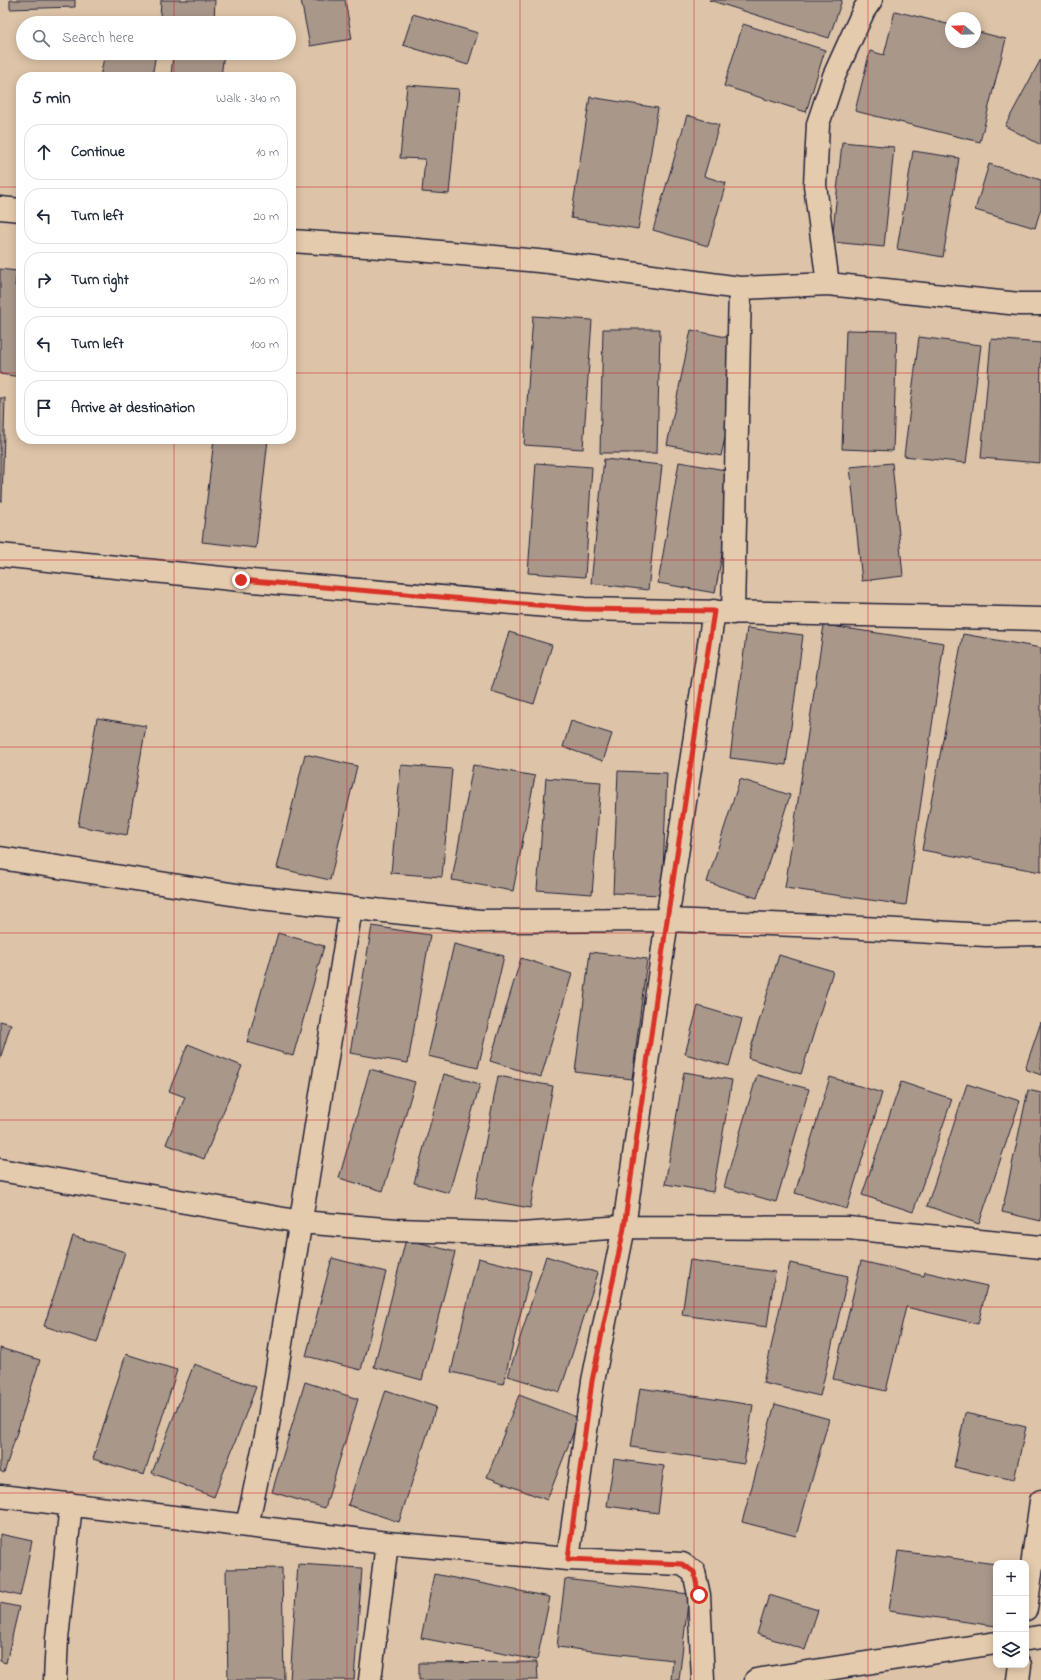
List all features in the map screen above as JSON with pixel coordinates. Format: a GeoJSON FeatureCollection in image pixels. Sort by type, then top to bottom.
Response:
{"type":"FeatureCollection","features":[{"type":"Feature","properties":{"kind":"street"},"geometry":{"type":"LineString","coordinates":[[828,284],[815,185],[818,124],[834,76],[864,10],[871,0]]}},
{"type":"Feature","properties":{"kind":"street"},"geometry":{"type":"LineString","coordinates":[[0,208],[16,210]]}},
{"type":"Feature","properties":{"kind":"street"},"geometry":{"type":"LineString","coordinates":[[296,241],[396,248],[549,262],[740,288],[828,284],[1012,303],[1041,304]]}},
{"type":"Feature","properties":{"kind":"street"},"geometry":{"type":"LineString","coordinates":[[568,1559],[592,1381],[624,1228],[667,920],[724,612],[740,288]]}},
{"type":"Feature","properties":{"kind":"street"},"geometry":{"type":"LineString","coordinates":[[0,555],[241,580],[584,609],[1041,619]]}},
{"type":"Feature","properties":{"kind":"street"},"geometry":{"type":"LineString","coordinates":[[0,858],[250,897],[480,921],[667,920],[845,927],[986,935],[1041,934]]}},
{"type":"Feature","properties":{"kind":"street"},"geometry":{"type":"LineString","coordinates":[[247,1526],[267,1431],[351,908]]}},
{"type":"Feature","properties":{"kind":"street"},"geometry":{"type":"LineString","coordinates":[[0,1170],[301,1222],[396,1230],[521,1234],[624,1228],[848,1228],[1041,1247]]}},
{"type":"Feature","properties":{"kind":"street"},"geometry":{"type":"LineString","coordinates":[[0,1496],[387,1543],[568,1559],[682,1564],[694,1572],[699,1595],[703,1680]]}},
{"type":"Feature","properties":{"kind":"street"},"geometry":{"type":"LineString","coordinates":[[1028,1596],[1041,1501]]}},
{"type":"Feature","properties":{"kind":"street"},"geometry":{"type":"LineString","coordinates":[[55,1680],[57,1639],[71,1504]]}},
{"type":"Feature","properties":{"kind":"street"},"geometry":{"type":"LineString","coordinates":[[370,1680],[387,1543]]}},
{"type":"Feature","properties":{"kind":"street"},"geometry":{"type":"LineString","coordinates":[[1029,1638],[1041,1637]]}},
{"type":"Feature","properties":{"kind":"street"},"geometry":{"type":"LineString","coordinates":[[756,1680],[993,1643]]}},
{"type":"Feature","properties":{"kind":"street"},"geometry":{"type":"LineString","coordinates":[[1018,1680],[1020,1668]]}},
{"type":"Feature","properties":{"kind":"building"},"geometry":{"type":"Polygon","coordinates":[[[10,0],[75,0],[75,7],[10,9],[10,0]]]}},
{"type":"Feature","properties":{"kind":"building"},"geometry":{"type":"Polygon","coordinates":[[[161,0],[215,0],[214,16],[160,16],[161,0]]]}},
{"type":"Feature","properties":{"kind":"building"},"geometry":{"type":"Polygon","coordinates":[[[301,0],[345,0],[352,39],[310,46],[301,0]]]}},
{"type":"Feature","properties":{"kind":"building"},"geometry":{"type":"Polygon","coordinates":[[[709,0],[842,0],[829,38],[709,0]]]}},
{"type":"Feature","properties":{"kind":"building"},"geometry":{"type":"Polygon","coordinates":[[[895,11],[945,24],[945,48],[981,48],[981,33],[1006,39],[980,142],[855,111],[870,51],[884,55],[895,11]]]}},
{"type":"Feature","properties":{"kind":"building"},"geometry":{"type":"Polygon","coordinates":[[[413,14],[478,33],[468,65],[403,45],[413,14]]]}},
{"type":"Feature","properties":{"kind":"building"},"geometry":{"type":"Polygon","coordinates":[[[743,24],[825,50],[806,112],[724,86],[743,24]]]}},
{"type":"Feature","properties":{"kind":"building"},"geometry":{"type":"Polygon","coordinates":[[[1041,59],[1041,145],[1005,126],[1041,59]]]}},
{"type":"Feature","properties":{"kind":"building"},"geometry":{"type":"Polygon","coordinates":[[[104,60],[155,60],[153,72],[101,72],[104,60]]]}},
{"type":"Feature","properties":{"kind":"building"},"geometry":{"type":"Polygon","coordinates":[[[172,60],[223,60],[222,72],[171,72],[172,60]]]}},
{"type":"Feature","properties":{"kind":"building"},"geometry":{"type":"Polygon","coordinates":[[[407,85],[459,89],[449,194],[422,192],[425,159],[400,158],[407,85]]]}},
{"type":"Feature","properties":{"kind":"building"},"geometry":{"type":"Polygon","coordinates":[[[590,97],[658,108],[638,229],[571,218],[590,97]]]}},
{"type":"Feature","properties":{"kind":"building"},"geometry":{"type":"Polygon","coordinates":[[[687,115],[719,125],[704,176],[726,183],[708,246],[653,230],[687,115]]]}},
{"type":"Feature","properties":{"kind":"building"},"geometry":{"type":"Polygon","coordinates":[[[842,142],[894,147],[884,247],[832,242],[842,142]]]}},
{"type":"Feature","properties":{"kind":"building"},"geometry":{"type":"Polygon","coordinates":[[[913,151],[959,158],[943,257],[897,249],[913,151]]]}},
{"type":"Feature","properties":{"kind":"building"},"geometry":{"type":"Polygon","coordinates":[[[989,164],[1041,180],[1041,208],[1035,228],[975,210],[989,164]]]}},
{"type":"Feature","properties":{"kind":"building"},"geometry":{"type":"Polygon","coordinates":[[[0,269],[16,271],[16,376],[0,374],[0,269]]]}},
{"type":"Feature","properties":{"kind":"building"},"geometry":{"type":"Polygon","coordinates":[[[533,316],[592,320],[583,449],[524,445],[533,316]]]}},
{"type":"Feature","properties":{"kind":"building"},"geometry":{"type":"Polygon","coordinates":[[[603,329],[660,329],[657,453],[600,453],[603,329]]]}},
{"type":"Feature","properties":{"kind":"building"},"geometry":{"type":"Polygon","coordinates":[[[691,330],[746,341],[721,456],[667,445],[691,330]]]}},
{"type":"Feature","properties":{"kind":"building"},"geometry":{"type":"Polygon","coordinates":[[[846,330],[897,331],[893,451],[842,449],[846,330]]]}},
{"type":"Feature","properties":{"kind":"building"},"geometry":{"type":"Polygon","coordinates":[[[919,337],[981,345],[966,463],[904,456],[919,337]]]}},
{"type":"Feature","properties":{"kind":"building"},"geometry":{"type":"Polygon","coordinates":[[[991,339],[1041,343],[1040,463],[981,458],[991,339]]]}},
{"type":"Feature","properties":{"kind":"building"},"geometry":{"type":"Polygon","coordinates":[[[0,398],[5,398],[2,501],[0,501],[0,398]]]}},
{"type":"Feature","properties":{"kind":"building"},"geometry":{"type":"Polygon","coordinates":[[[213,444],[267,444],[256,548],[202,542],[213,444]]]}},
{"type":"Feature","properties":{"kind":"building"},"geometry":{"type":"Polygon","coordinates":[[[604,459],[662,465],[648,590],[591,583],[604,459]]]}},
{"type":"Feature","properties":{"kind":"building"},"geometry":{"type":"Polygon","coordinates":[[[679,462],[737,472],[715,593],[658,583],[679,462]]]}},
{"type":"Feature","properties":{"kind":"building"},"geometry":{"type":"Polygon","coordinates":[[[536,463],[592,467],[585,577],[528,573],[536,463]]]}},
{"type":"Feature","properties":{"kind":"building"},"geometry":{"type":"Polygon","coordinates":[[[892,463],[903,576],[862,581],[850,467],[892,463]]]}},
{"type":"Feature","properties":{"kind":"building"},"geometry":{"type":"Polygon","coordinates":[[[824,625],[944,643],[906,905],[785,888],[824,625]]]}},
{"type":"Feature","properties":{"kind":"building"},"geometry":{"type":"Polygon","coordinates":[[[747,628],[803,635],[786,765],[730,758],[747,628]]]}},
{"type":"Feature","properties":{"kind":"building"},"geometry":{"type":"Polygon","coordinates":[[[509,632],[552,645],[534,704],[491,691],[509,632]]]}},
{"type":"Feature","properties":{"kind":"building"},"geometry":{"type":"Polygon","coordinates":[[[963,634],[1041,648],[1041,872],[922,850],[963,634]]]}},
{"type":"Feature","properties":{"kind":"building"},"geometry":{"type":"Polygon","coordinates":[[[97,718],[146,726],[127,835],[78,826],[97,718]]]}},
{"type":"Feature","properties":{"kind":"building"},"geometry":{"type":"Polygon","coordinates":[[[571,721],[612,734],[603,761],[563,747],[571,721]]]}},
{"type":"Feature","properties":{"kind":"building"},"geometry":{"type":"Polygon","coordinates":[[[305,754],[357,766],[330,880],[277,868],[305,754]]]}},
{"type":"Feature","properties":{"kind":"building"},"geometry":{"type":"Polygon","coordinates":[[[401,765],[452,769],[442,877],[391,873],[401,765]]]}},
{"type":"Feature","properties":{"kind":"building"},"geometry":{"type":"Polygon","coordinates":[[[473,765],[535,776],[513,891],[452,880],[473,765]]]}},
{"type":"Feature","properties":{"kind":"building"},"geometry":{"type":"Polygon","coordinates":[[[618,771],[667,773],[662,895],[613,893],[618,771]]]}},
{"type":"Feature","properties":{"kind":"building"},"geometry":{"type":"Polygon","coordinates":[[[546,778],[601,782],[592,894],[537,890],[546,778]]]}},
{"type":"Feature","properties":{"kind":"building"},"geometry":{"type":"Polygon","coordinates":[[[740,779],[790,795],[757,898],[707,882],[740,779]]]}},
{"type":"Feature","properties":{"kind":"building"},"geometry":{"type":"Polygon","coordinates":[[[372,926],[430,935],[408,1063],[350,1053],[372,926]]]}},
{"type":"Feature","properties":{"kind":"building"},"geometry":{"type":"Polygon","coordinates":[[[278,933],[324,946],[293,1056],[247,1042],[278,933]]]}},
{"type":"Feature","properties":{"kind":"building"},"geometry":{"type":"Polygon","coordinates":[[[454,944],[504,956],[478,1068],[428,1056],[454,944]]]}},
{"type":"Feature","properties":{"kind":"building"},"geometry":{"type":"Polygon","coordinates":[[[590,952],[647,959],[632,1079],[575,1072],[590,952]]]}},
{"type":"Feature","properties":{"kind":"building"},"geometry":{"type":"Polygon","coordinates":[[[779,955],[833,971],[801,1074],[748,1058],[779,955]]]}},
{"type":"Feature","properties":{"kind":"building"},"geometry":{"type":"Polygon","coordinates":[[[521,958],[572,974],[541,1077],[490,1061],[521,958]]]}},
{"type":"Feature","properties":{"kind":"building"},"geometry":{"type":"Polygon","coordinates":[[[698,1006],[742,1019],[729,1066],[685,1054],[698,1006]]]}},
{"type":"Feature","properties":{"kind":"building"},"geometry":{"type":"Polygon","coordinates":[[[0,1021],[11,1024],[0,1059],[0,1021]]]}},
{"type":"Feature","properties":{"kind":"building"},"geometry":{"type":"Polygon","coordinates":[[[1041,1022],[1041,1075],[1025,1069],[1041,1022]]]}},
{"type":"Feature","properties":{"kind":"building"},"geometry":{"type":"Polygon","coordinates":[[[188,1044],[242,1066],[204,1159],[166,1144],[185,1097],[169,1091],[188,1044]]]}},
{"type":"Feature","properties":{"kind":"building"},"geometry":{"type":"Polygon","coordinates":[[[370,1069],[415,1082],[383,1191],[339,1178],[370,1069]]]}},
{"type":"Feature","properties":{"kind":"building"},"geometry":{"type":"Polygon","coordinates":[[[684,1072],[732,1080],[713,1192],[665,1184],[684,1072]]]}},
{"type":"Feature","properties":{"kind":"building"},"geometry":{"type":"Polygon","coordinates":[[[444,1074],[480,1084],[449,1193],[414,1183],[444,1074]]]}},
{"type":"Feature","properties":{"kind":"building"},"geometry":{"type":"Polygon","coordinates":[[[757,1075],[809,1089],[776,1202],[724,1187],[757,1075]]]}},
{"type":"Feature","properties":{"kind":"building"},"geometry":{"type":"Polygon","coordinates":[[[498,1076],[553,1086],[530,1208],[475,1198],[498,1076]]]}},
{"type":"Feature","properties":{"kind":"building"},"geometry":{"type":"Polygon","coordinates":[[[830,1077],[882,1093],[847,1209],[795,1193],[830,1077]]]}},
{"type":"Feature","properties":{"kind":"building"},"geometry":{"type":"Polygon","coordinates":[[[901,1082],[952,1099],[913,1212],[862,1195],[901,1082]]]}},
{"type":"Feature","properties":{"kind":"building"},"geometry":{"type":"Polygon","coordinates":[[[967,1084],[1020,1101],[979,1224],[927,1206],[967,1084]]]}},
{"type":"Feature","properties":{"kind":"building"},"geometry":{"type":"Polygon","coordinates":[[[1028,1090],[1041,1093],[1041,1221],[1002,1212],[1028,1090]]]}},
{"type":"Feature","properties":{"kind":"building"},"geometry":{"type":"Polygon","coordinates":[[[73,1236],[125,1252],[97,1343],[44,1326],[73,1236]]]}},
{"type":"Feature","properties":{"kind":"building"},"geometry":{"type":"Polygon","coordinates":[[[406,1239],[455,1252],[422,1380],[374,1367],[406,1239]]]}},
{"type":"Feature","properties":{"kind":"building"},"geometry":{"type":"Polygon","coordinates":[[[546,1256],[598,1273],[560,1392],[508,1376],[546,1256]]]}},
{"type":"Feature","properties":{"kind":"building"},"geometry":{"type":"Polygon","coordinates":[[[332,1258],[386,1272],[361,1370],[306,1356],[332,1258]]]}},
{"type":"Feature","properties":{"kind":"building"},"geometry":{"type":"Polygon","coordinates":[[[478,1258],[531,1271],[503,1384],[451,1372],[478,1258]]]}},
{"type":"Feature","properties":{"kind":"building"},"geometry":{"type":"Polygon","coordinates":[[[690,1260],[775,1272],[767,1327],[682,1315],[690,1260]]]}},
{"type":"Feature","properties":{"kind":"building"},"geometry":{"type":"Polygon","coordinates":[[[861,1261],[924,1276],[925,1272],[987,1286],[978,1324],[906,1307],[886,1391],[833,1379],[861,1261]]]}},
{"type":"Feature","properties":{"kind":"building"},"geometry":{"type":"Polygon","coordinates":[[[790,1263],[848,1276],[820,1396],[763,1383],[790,1263]]]}},
{"type":"Feature","properties":{"kind":"building"},"geometry":{"type":"Polygon","coordinates":[[[0,1348],[40,1360],[4,1473],[0,1471],[0,1348]]]}},
{"type":"Feature","properties":{"kind":"building"},"geometry":{"type":"Polygon","coordinates":[[[126,1354],[177,1370],[144,1475],[93,1459],[126,1354]]]}},
{"type":"Feature","properties":{"kind":"building"},"geometry":{"type":"Polygon","coordinates":[[[194,1364],[256,1387],[214,1497],[152,1473],[194,1364]]]}},
{"type":"Feature","properties":{"kind":"building"},"geometry":{"type":"Polygon","coordinates":[[[305,1382],[358,1399],[325,1508],[272,1492],[305,1382]]]}},
{"type":"Feature","properties":{"kind":"building"},"geometry":{"type":"Polygon","coordinates":[[[640,1388],[753,1405],[744,1464],[631,1447],[640,1388]]]}},
{"type":"Feature","properties":{"kind":"building"},"geometry":{"type":"Polygon","coordinates":[[[386,1390],[436,1407],[399,1522],[348,1505],[386,1390]]]}},
{"type":"Feature","properties":{"kind":"building"},"geometry":{"type":"Polygon","coordinates":[[[519,1395],[579,1418],[547,1500],[487,1477],[519,1395]]]}},
{"type":"Feature","properties":{"kind":"building"},"geometry":{"type":"Polygon","coordinates":[[[775,1404],[829,1419],[796,1536],[742,1522],[775,1404]]]}},
{"type":"Feature","properties":{"kind":"building"},"geometry":{"type":"Polygon","coordinates":[[[965,1413],[1026,1427],[1014,1480],[954,1467],[965,1413]]]}},
{"type":"Feature","properties":{"kind":"building"},"geometry":{"type":"Polygon","coordinates":[[[614,1459],[664,1466],[658,1513],[607,1506],[614,1459]]]}},
{"type":"Feature","properties":{"kind":"building"},"geometry":{"type":"Polygon","coordinates":[[[0,1534],[32,1541],[20,1596],[0,1591],[0,1534]]]}},
{"type":"Feature","properties":{"kind":"building"},"geometry":{"type":"Polygon","coordinates":[[[898,1551],[993,1564],[993,1626],[889,1611],[898,1551]]]}},
{"type":"Feature","properties":{"kind":"building"},"geometry":{"type":"Polygon","coordinates":[[[298,1564],[362,1568],[354,1680],[290,1680],[298,1564]]]}},
{"type":"Feature","properties":{"kind":"building"},"geometry":{"type":"Polygon","coordinates":[[[282,1568],[284,1680],[228,1680],[226,1569],[282,1568]]]}},
{"type":"Feature","properties":{"kind":"building"},"geometry":{"type":"Polygon","coordinates":[[[434,1574],[550,1597],[537,1660],[421,1638],[434,1574]]]}},
{"type":"Feature","properties":{"kind":"building"},"geometry":{"type":"Polygon","coordinates":[[[565,1579],[689,1594],[679,1680],[671,1680],[673,1660],[557,1647],[565,1579]]]}},
{"type":"Feature","properties":{"kind":"building"},"geometry":{"type":"Polygon","coordinates":[[[769,1595],[818,1610],[805,1650],[757,1634],[769,1595]]]}},
{"type":"Feature","properties":{"kind":"building"},"geometry":{"type":"Polygon","coordinates":[[[0,1603],[19,1607],[6,1663],[0,1661],[0,1603]]]}},
{"type":"Feature","properties":{"kind":"building"},"geometry":{"type":"Polygon","coordinates":[[[537,1662],[538,1680],[419,1680],[419,1663],[537,1662]]]}},
{"type":"Feature","properties":{"kind":"route"},"geometry":{"type":"LineString","coordinates":[[241,580],[584,609],[714,611],[667,920],[624,1228],[592,1381],[568,1559],[682,1564],[694,1572],[699,1595]]}}]}
